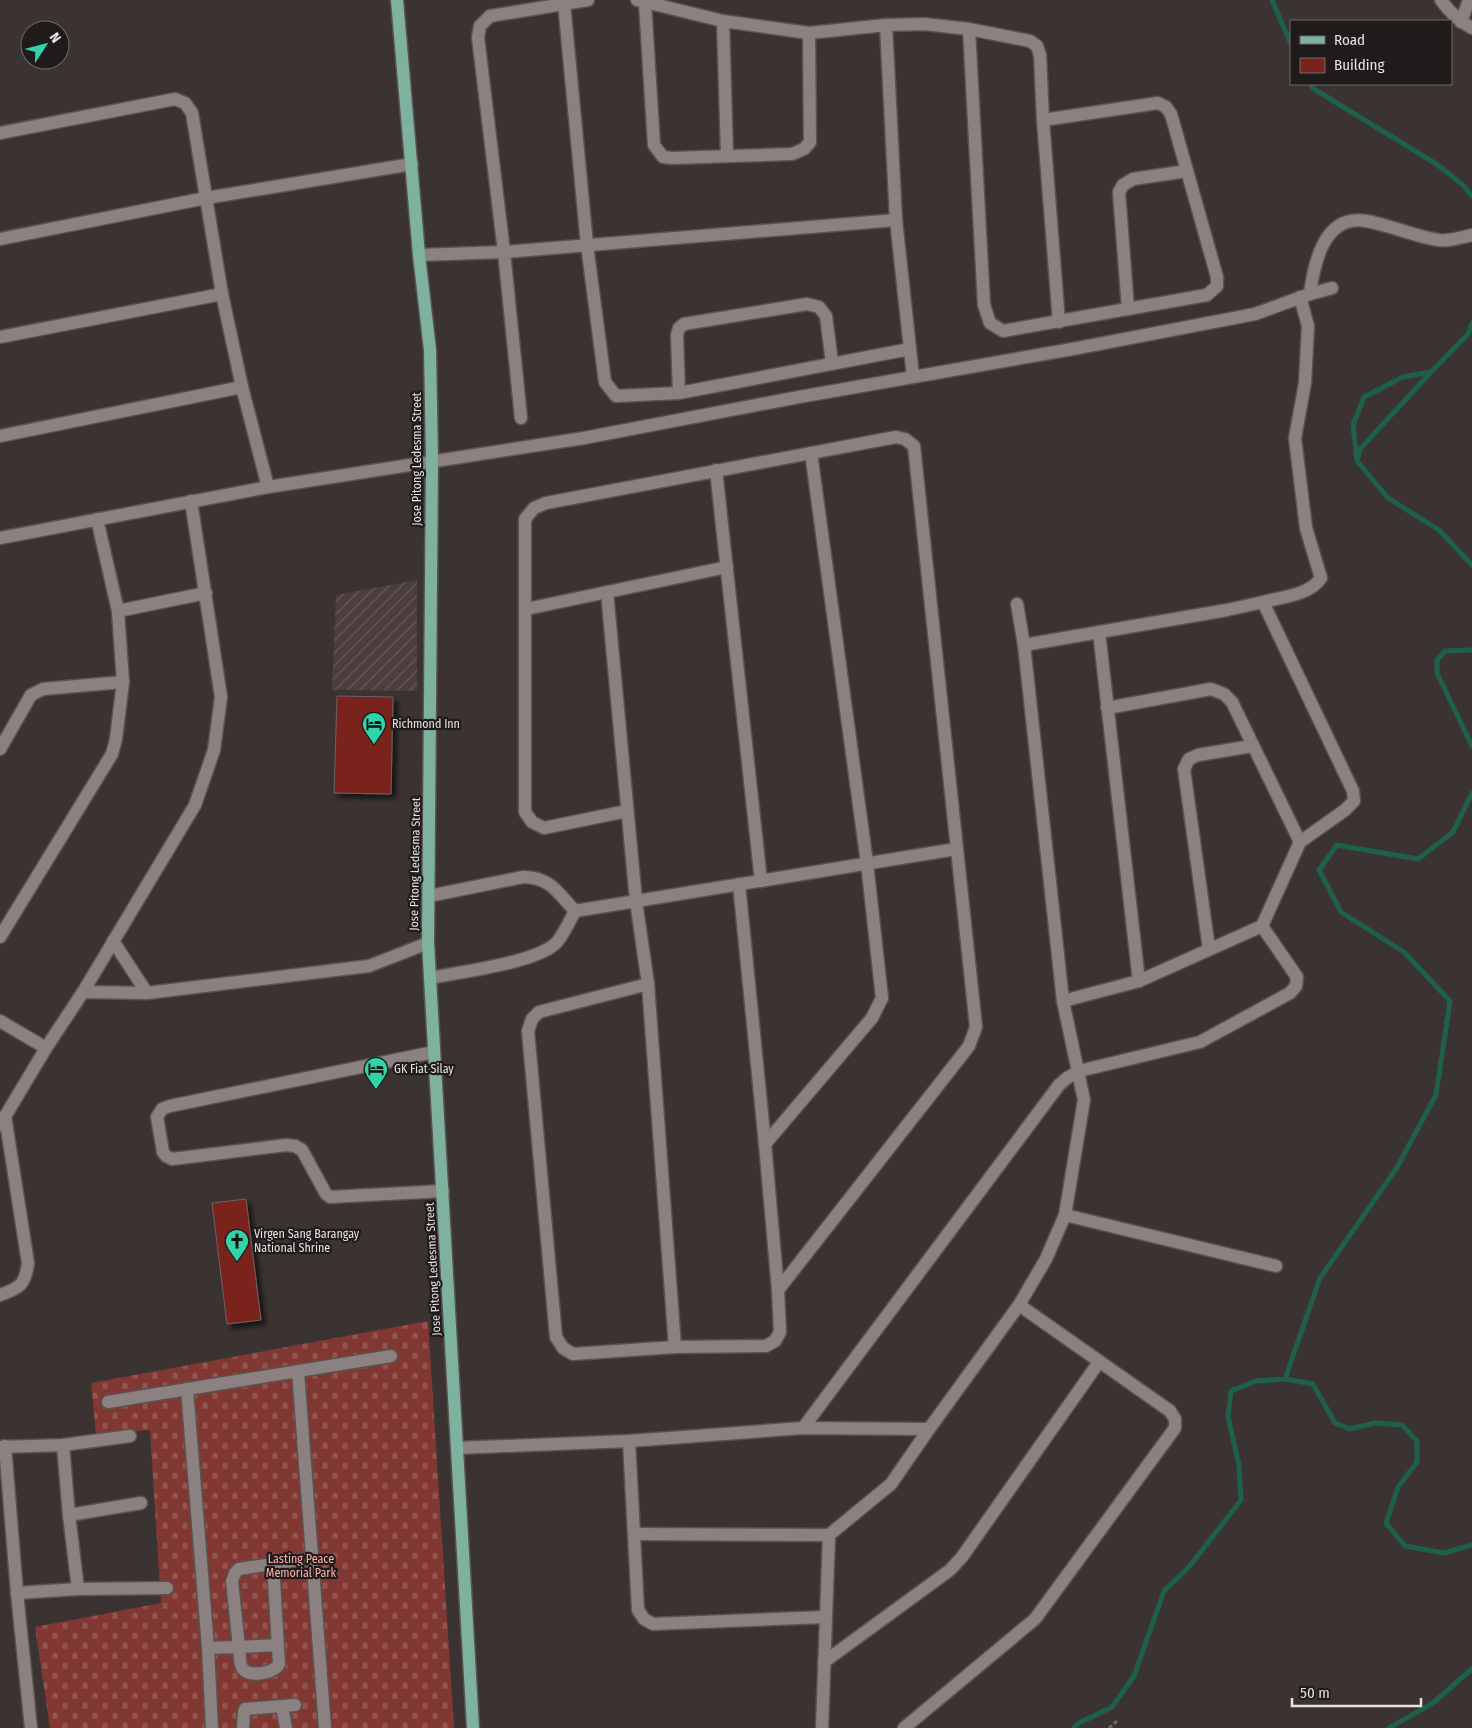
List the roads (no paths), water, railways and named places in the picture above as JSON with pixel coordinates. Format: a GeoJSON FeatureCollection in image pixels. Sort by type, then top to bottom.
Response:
{"type":"FeatureCollection","features":[{"type":"Feature","properties":{"kind":"main road","name":"Jose Pitong Ledesma Street"},"geometry":{"type":"LineString","coordinates":[[397,0],[430,350],[432,460],[428,943],[473,1728]]}},
{"type":"Feature","properties":{"kind":"street"},"geometry":{"type":"LineString","coordinates":[[521,418],[504,252],[478,37],[480,26],[490,16],[588,0]]}},
{"type":"Feature","properties":{"kind":"street"},"geometry":{"type":"LineString","coordinates":[[1441,0],[1450,12],[1467,25]]}},
{"type":"Feature","properties":{"kind":"street"},"geometry":{"type":"LineString","coordinates":[[1467,25],[1468,0]]}},
{"type":"Feature","properties":{"kind":"street"},"geometry":{"type":"LineString","coordinates":[[809,33],[810,142],[804,149],[792,154],[663,157],[654,145],[641,1],[723,21],[809,33],[886,25],[924,24],[969,29],[1030,41],[1038,46],[1040,54],[1043,120],[1059,322]]}},
{"type":"Feature","properties":{"kind":"street"},"geometry":{"type":"LineString","coordinates":[[564,3],[587,245],[605,382],[610,390],[616,396],[679,392],[910,349]]}},
{"type":"Feature","properties":{"kind":"street"},"geometry":{"type":"LineString","coordinates":[[723,21],[727,155]]}},
{"type":"Feature","properties":{"kind":"street"},"geometry":{"type":"LineString","coordinates":[[886,25],[896,220],[913,377]]}},
{"type":"Feature","properties":{"kind":"street"},"geometry":{"type":"LineString","coordinates":[[969,29],[984,306],[990,322],[1002,331],[1208,295],[1217,286],[1217,277],[1171,114],[1166,107],[1158,103],[1043,120]]}},
{"type":"Feature","properties":{"kind":"street"},"geometry":{"type":"LineString","coordinates":[[0,133],[175,99],[185,103],[192,113],[222,294],[242,387],[268,487]]}},
{"type":"Feature","properties":{"kind":"street"},"geometry":{"type":"LineString","coordinates":[[0,239],[206,198],[412,164]]}},
{"type":"Feature","properties":{"kind":"street"},"geometry":{"type":"LineString","coordinates":[[1128,310],[1119,192],[1123,185],[1133,178],[1187,171]]}},
{"type":"Feature","properties":{"kind":"street"},"geometry":{"type":"LineString","coordinates":[[420,255],[504,252],[896,220]]}},
{"type":"Feature","properties":{"kind":"street"},"geometry":{"type":"LineString","coordinates":[[1024,645],[1226,610],[1308,590],[1317,584],[1321,578],[1306,528],[1295,438],[1306,383],[1308,326],[1305,296],[1318,252],[1330,232],[1346,222],[1364,220],[1439,240],[1472,235]]}},
{"type":"Feature","properties":{"kind":"street"},"geometry":{"type":"LineString","coordinates":[[0,538],[268,487],[432,460],[584,438],[799,397],[1078,348],[1255,314],[1332,288]]}},
{"type":"Feature","properties":{"kind":"street"},"geometry":{"type":"LineString","coordinates":[[0,337],[222,294]]}},
{"type":"Feature","properties":{"kind":"street"},"geometry":{"type":"LineString","coordinates":[[679,392],[677,335],[679,328],[684,324],[807,304],[819,307],[826,316],[832,363]]}},
{"type":"Feature","properties":{"kind":"street"},"geometry":{"type":"LineString","coordinates":[[0,436],[242,387]]}},
{"type":"Feature","properties":{"kind":"street"},"geometry":{"type":"LineString","coordinates":[[627,811],[544,828],[532,822],[525,812],[525,519],[534,508],[546,502],[896,437],[905,439],[914,446],[976,1027],[970,1046],[778,1290]]}},
{"type":"Feature","properties":{"kind":"street"},"geometry":{"type":"LineString","coordinates":[[765,1144],[872,1018],[882,998],[867,863],[811,452]]}},
{"type":"Feature","properties":{"kind":"street"},"geometry":{"type":"LineString","coordinates":[[716,470],[761,881]]}},
{"type":"Feature","properties":{"kind":"street"},"geometry":{"type":"LineString","coordinates":[[0,1295],[18,1289],[26,1277],[28,1263],[3,1121],[46,1048],[114,942],[195,805],[214,750],[220,697],[191,501]]}},
{"type":"Feature","properties":{"kind":"street"},"geometry":{"type":"LineString","coordinates":[[0,937],[112,754],[116,739],[123,682],[118,611],[97,520]]}},
{"type":"Feature","properties":{"kind":"street"},"geometry":{"type":"LineString","coordinates":[[526,609],[727,567]]}},
{"type":"Feature","properties":{"kind":"street"},"geometry":{"type":"LineString","coordinates":[[607,592],[636,901],[648,984],[675,1347]]}},
{"type":"Feature","properties":{"kind":"street"},"geometry":{"type":"LineString","coordinates":[[118,611],[206,593]]}},
{"type":"Feature","properties":{"kind":"street"},"geometry":{"type":"LineString","coordinates":[[1063,1001],[1139,981],[1262,926],[1300,842],[1345,810],[1354,801],[1353,791],[1263,602]]}},
{"type":"Feature","properties":{"kind":"street"},"geometry":{"type":"LineString","coordinates":[[634,1534],[829,1535],[891,1484],[1019,1305],[1046,1259],[1065,1215],[1084,1100],[1063,1001],[1024,645],[1017,604]]}},
{"type":"Feature","properties":{"kind":"street"},"geometry":{"type":"LineString","coordinates":[[1099,632],[1139,981]]}},
{"type":"Feature","properties":{"kind":"street"},"geometry":{"type":"LineString","coordinates":[[0,749],[31,695],[43,690],[123,682]]}},
{"type":"Feature","properties":{"kind":"street"},"geometry":{"type":"LineString","coordinates":[[1107,708],[1211,689],[1224,694],[1232,702],[1300,842]]}},
{"type":"Feature","properties":{"kind":"street"},"geometry":{"type":"LineString","coordinates":[[1209,949],[1184,768],[1198,754],[1252,746]]}},
{"type":"Feature","properties":{"kind":"street"},"geometry":{"type":"LineString","coordinates":[[430,978],[523,960],[542,953],[556,944],[575,912],[956,849]]}},
{"type":"Feature","properties":{"kind":"street"},"geometry":{"type":"LineString","coordinates":[[429,896],[523,877],[535,877],[547,882],[575,912]]}},
{"type":"Feature","properties":{"kind":"street"},"geometry":{"type":"LineString","coordinates":[[648,984],[539,1012],[532,1019],[528,1031],[556,1336],[562,1348],[573,1354],[675,1347],[766,1346],[775,1340],[780,1332],[778,1290],[739,884]]}},
{"type":"Feature","properties":{"kind":"street"},"geometry":{"type":"LineString","coordinates":[[803,1428],[1059,1085],[1079,1071],[1200,1042],[1290,993],[1296,986],[1297,977],[1262,926]]}},
{"type":"Feature","properties":{"kind":"street"},"geometry":{"type":"LineString","coordinates":[[114,942],[147,993]]}},
{"type":"Feature","properties":{"kind":"street"},"geometry":{"type":"LineString","coordinates":[[83,992],[147,993],[370,966],[428,943]]}},
{"type":"Feature","properties":{"kind":"street"},"geometry":{"type":"LineString","coordinates":[[0,1022],[46,1048]]}},
{"type":"Feature","properties":{"kind":"street"},"geometry":{"type":"LineString","coordinates":[[434,1052],[170,1106],[162,1109],[157,1117],[163,1152],[172,1159],[286,1144],[302,1150],[326,1194],[330,1197],[443,1191]]}},
{"type":"Feature","properties":{"kind":"street"},"geometry":{"type":"LineString","coordinates":[[1065,1215],[1276,1266]]}},
{"type":"Feature","properties":{"kind":"street"},"geometry":{"type":"LineString","coordinates":[[904,1728],[1035,1618],[1175,1428],[1175,1419],[1170,1410],[1019,1305]]}},
{"type":"Feature","properties":{"kind":"street"},"geometry":{"type":"LineString","coordinates":[[108,1402],[391,1356]]}},
{"type":"Feature","properties":{"kind":"street"},"geometry":{"type":"LineString","coordinates":[[824,1662],[950,1570],[962,1557],[1099,1362]]}},
{"type":"Feature","properties":{"kind":"street"},"geometry":{"type":"LineString","coordinates":[[298,1371],[325,1728]]}},
{"type":"Feature","properties":{"kind":"street"},"geometry":{"type":"LineString","coordinates":[[187,1389],[208,1648],[212,1728]]}},
{"type":"Feature","properties":{"kind":"street"},"geometry":{"type":"LineString","coordinates":[[458,1448],[629,1441],[803,1428],[929,1429]]}},
{"type":"Feature","properties":{"kind":"street"},"geometry":{"type":"LineString","coordinates":[[31,1728],[2,1446],[63,1445],[130,1436]]}},
{"type":"Feature","properties":{"kind":"street"},"geometry":{"type":"LineString","coordinates":[[629,1441],[638,1610],[644,1619],[653,1624],[826,1617]]}},
{"type":"Feature","properties":{"kind":"street"},"geometry":{"type":"LineString","coordinates":[[63,1445],[68,1516],[78,1589]]}},
{"type":"Feature","properties":{"kind":"street"},"geometry":{"type":"LineString","coordinates":[[68,1516],[140,1503]]}},
{"type":"Feature","properties":{"kind":"street"},"geometry":{"type":"LineString","coordinates":[[822,1728],[829,1535]]}},
{"type":"Feature","properties":{"kind":"street"},"geometry":{"type":"LineString","coordinates":[[273,1564],[279,1664],[272,1671],[250,1673],[242,1668],[232,1581],[234,1573],[239,1569],[312,1558]]}},
{"type":"Feature","properties":{"kind":"street"},"geometry":{"type":"LineString","coordinates":[[17,1593],[78,1589],[167,1588]]}},
{"type":"Feature","properties":{"kind":"street"},"geometry":{"type":"LineString","coordinates":[[208,1648],[278,1645]]}},
{"type":"Feature","properties":{"kind":"street"},"geometry":{"type":"LineString","coordinates":[[243,1728],[245,1709],[289,1705],[286,1728]]}},
{"type":"Feature","properties":{"kind":"waterway"},"geometry":{"type":"LineString","coordinates":[[1272,0],[1290,42]]}},
{"type":"Feature","properties":{"kind":"waterway"},"geometry":{"type":"LineString","coordinates":[[1311,85],[1314,89],[1438,165],[1463,185],[1472,196]]}},
{"type":"Feature","properties":{"kind":"waterway"},"geometry":{"type":"LineString","coordinates":[[1472,323],[1468,334],[1431,372],[1403,377],[1364,397],[1353,425],[1357,461],[1388,498],[1439,530],[1472,565]]}},
{"type":"Feature","properties":{"kind":"waterway"},"geometry":{"type":"LineString","coordinates":[[1358,458],[1360,449],[1431,372]]}},
{"type":"Feature","properties":{"kind":"waterway"},"geometry":{"type":"LineString","coordinates":[[1472,650],[1445,651],[1437,660],[1437,673],[1472,746]]}},
{"type":"Feature","properties":{"kind":"waterway"},"geometry":{"type":"LineString","coordinates":[[1074,1728],[1079,1723],[1112,1707],[1134,1676],[1164,1591],[1189,1567],[1241,1500],[1239,1465],[1228,1417],[1231,1391],[1256,1381],[1285,1379],[1320,1278],[1396,1169],[1436,1095],[1450,1001],[1404,952],[1341,912],[1319,870],[1337,845],[1418,859],[1453,832],[1472,793]]}},
{"type":"Feature","properties":{"kind":"waterway"},"geometry":{"type":"LineString","coordinates":[[1285,1379],[1313,1384],[1335,1423],[1350,1429],[1375,1423],[1402,1425],[1417,1441],[1417,1462],[1398,1487],[1386,1523],[1405,1546],[1444,1553],[1472,1545]]}},
{"type":"Feature","properties":{"kind":"waterway"},"geometry":{"type":"LineString","coordinates":[[1389,1728],[1433,1703],[1472,1669]]}},
{"type":"Feature","properties":{"kind":"place","name":"Richmond Inn"},"geometry":{"type":"Point","coordinates":[374,745]}},
{"type":"Feature","properties":{"kind":"place","name":"GK Fiat Silay"},"geometry":{"type":"Point","coordinates":[376,1090]}},
{"type":"Feature","properties":{"kind":"place","name":"Virgen Sang Barangay National Shrine"},"geometry":{"type":"Point","coordinates":[237,1262]}},
{"type":"Feature","properties":{"kind":"park label","name":"Lasting Peace Memorial Park"},"geometry":{"type":"Point","coordinates":[301,1566]}}]}
